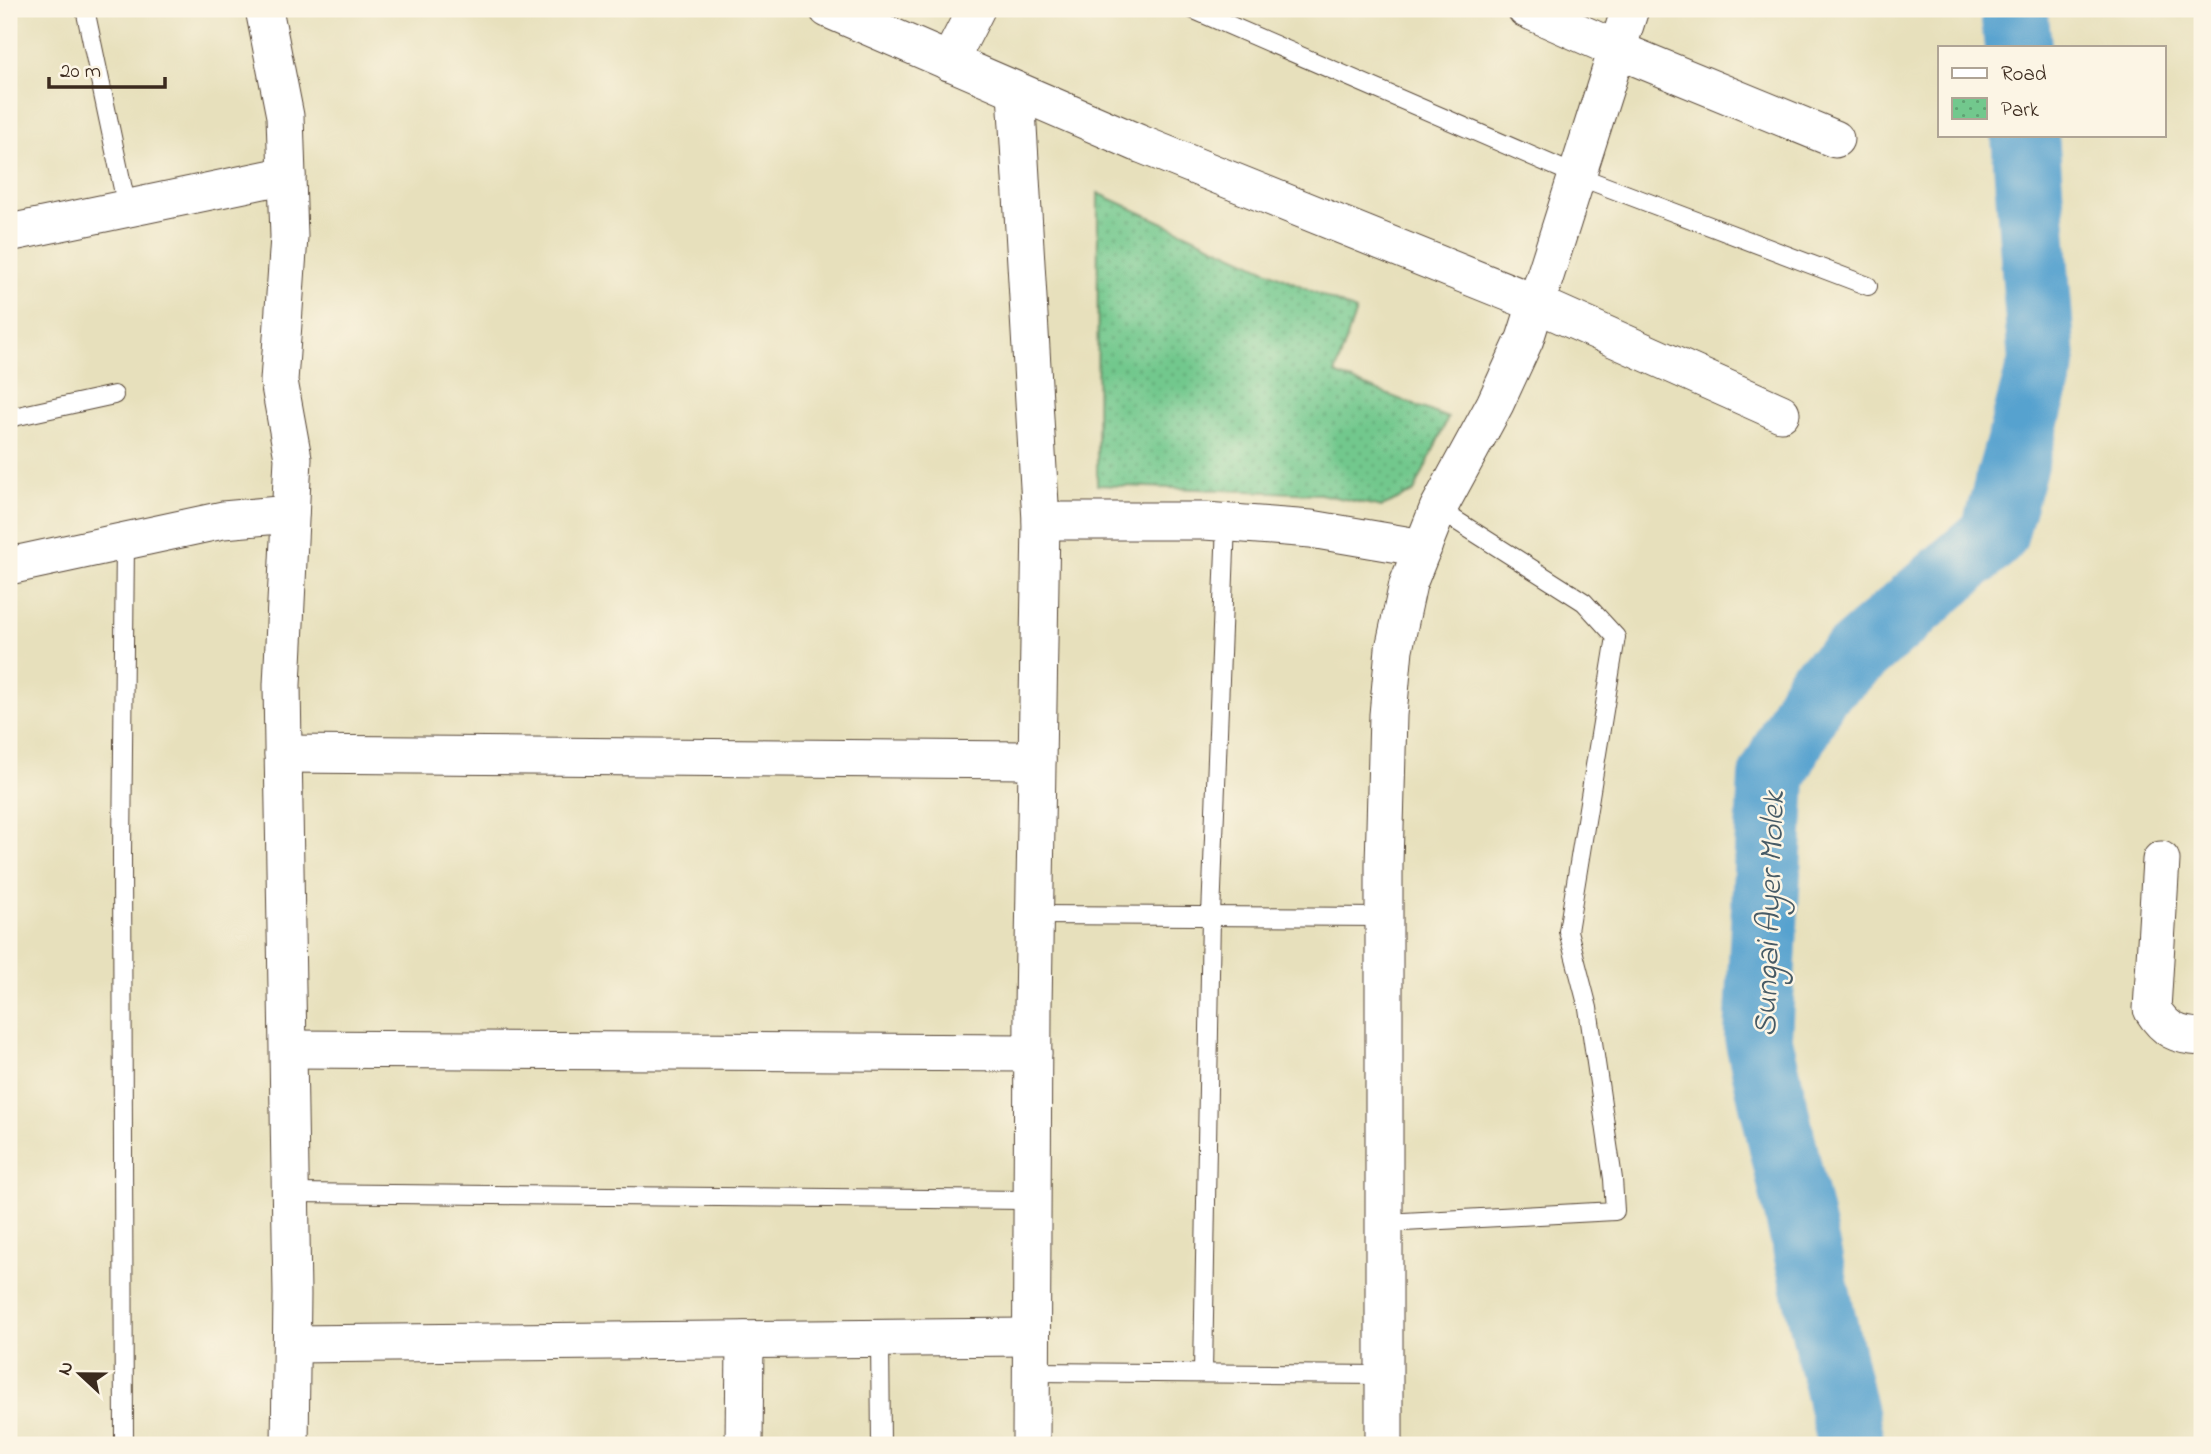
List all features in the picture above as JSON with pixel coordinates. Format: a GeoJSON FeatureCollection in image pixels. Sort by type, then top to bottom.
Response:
{"type":"FeatureCollection","features":[{"type":"Feature","properties":{"kind":"street"},"geometry":{"type":"LineString","coordinates":[[264,9],[285,116],[289,237],[279,381],[293,458],[282,685],[291,1193],[290,1445]]}},
{"type":"Feature","properties":{"kind":"street"},"geometry":{"type":"LineString","coordinates":[[828,9],[1016,92],[1535,303],[1781,413]]}},
{"type":"Feature","properties":{"kind":"street"},"geometry":{"type":"LineString","coordinates":[[949,62],[976,9]]}},
{"type":"Feature","properties":{"kind":"street"},"geometry":{"type":"LineString","coordinates":[[1526,9],[1618,50],[1835,139]]}},
{"type":"Feature","properties":{"kind":"street"},"geometry":{"type":"LineString","coordinates":[[1384,1445],[1384,917],[1388,715],[1394,649],[1408,584],[1438,509],[1495,404],[1525,339],[1630,9]]}},
{"type":"Feature","properties":{"kind":"street"},"geometry":{"type":"LineString","coordinates":[[1016,92],[1041,521],[1034,915],[1031,1445]]}},
{"type":"Feature","properties":{"kind":"street"},"geometry":{"type":"LineString","coordinates":[[9,233],[287,176]]}},
{"type":"Feature","properties":{"kind":"street"},"geometry":{"type":"LineString","coordinates":[[9,566],[223,520],[290,514]]}},
{"type":"Feature","properties":{"kind":"street"},"geometry":{"type":"LineString","coordinates":[[1041,521],[1226,523],[1311,529],[1423,548]]}},
{"type":"Feature","properties":{"kind":"street"},"geometry":{"type":"LineString","coordinates":[[283,754],[1037,760]]}},
{"type":"Feature","properties":{"kind":"street"},"geometry":{"type":"LineString","coordinates":[[2161,859],[2152,1009],[2161,1024],[2185,1036],[2202,1037]]}},
{"type":"Feature","properties":{"kind":"street"},"geometry":{"type":"LineString","coordinates":[[289,1049],[1033,1053]]}},
{"type":"Feature","properties":{"kind":"street"},"geometry":{"type":"LineString","coordinates":[[292,1344],[880,1339],[1031,1354]]}},
{"type":"Feature","properties":{"kind":"street"},"geometry":{"type":"LineString","coordinates":[[744,1445],[745,1340]]}},
{"type":"Feature","properties":{"kind":"lane"},"geometry":{"type":"LineString","coordinates":[[85,9],[127,208]]}},
{"type":"Feature","properties":{"kind":"lane"},"geometry":{"type":"LineString","coordinates":[[1192,9],[1578,176],[1868,286]]}},
{"type":"Feature","properties":{"kind":"lane"},"geometry":{"type":"LineString","coordinates":[[9,418],[114,395]]}},
{"type":"Feature","properties":{"kind":"lane"},"geometry":{"type":"LineString","coordinates":[[1384,1223],[1615,1211],[1613,1179],[1588,1007],[1568,931],[1616,637],[1584,602],[1438,509]]}},
{"type":"Feature","properties":{"kind":"lane"},"geometry":{"type":"LineString","coordinates":[[1203,1373],[1211,916],[1226,523]]}},
{"type":"Feature","properties":{"kind":"lane"},"geometry":{"type":"LineString","coordinates":[[124,541],[124,1445]]}},
{"type":"Feature","properties":{"kind":"lane"},"geometry":{"type":"LineString","coordinates":[[1034,915],[1384,917]]}},
{"type":"Feature","properties":{"kind":"lane"},"geometry":{"type":"LineString","coordinates":[[291,1193],[1032,1200]]}},
{"type":"Feature","properties":{"kind":"lane"},"geometry":{"type":"LineString","coordinates":[[880,1339],[881,1445]]}},
{"type":"Feature","properties":{"kind":"lane"},"geometry":{"type":"LineString","coordinates":[[1031,1354],[1203,1373],[1384,1375]]}},
{"type":"Feature","properties":{"kind":"green space"},"geometry":{"type":"Polygon","coordinates":[[[1098,193],[1356,311],[1335,374],[1448,418],[1414,492],[1382,507],[1320,494],[1097,485],[1098,193]]]}},
{"type":"Feature","properties":{"kind":"waterway","name":"Sungai Ayer Molek"},"geometry":{"type":"LineString","coordinates":[[2014,9],[2018,46]]}},
{"type":"Feature","properties":{"kind":"waterway","name":"Sungai Ayer Molek"},"geometry":{"type":"LineString","coordinates":[[1851,1445],[1758,1037],[1772,777],[1816,690],[1994,535],[2042,362],[2025,136]]}}]}
